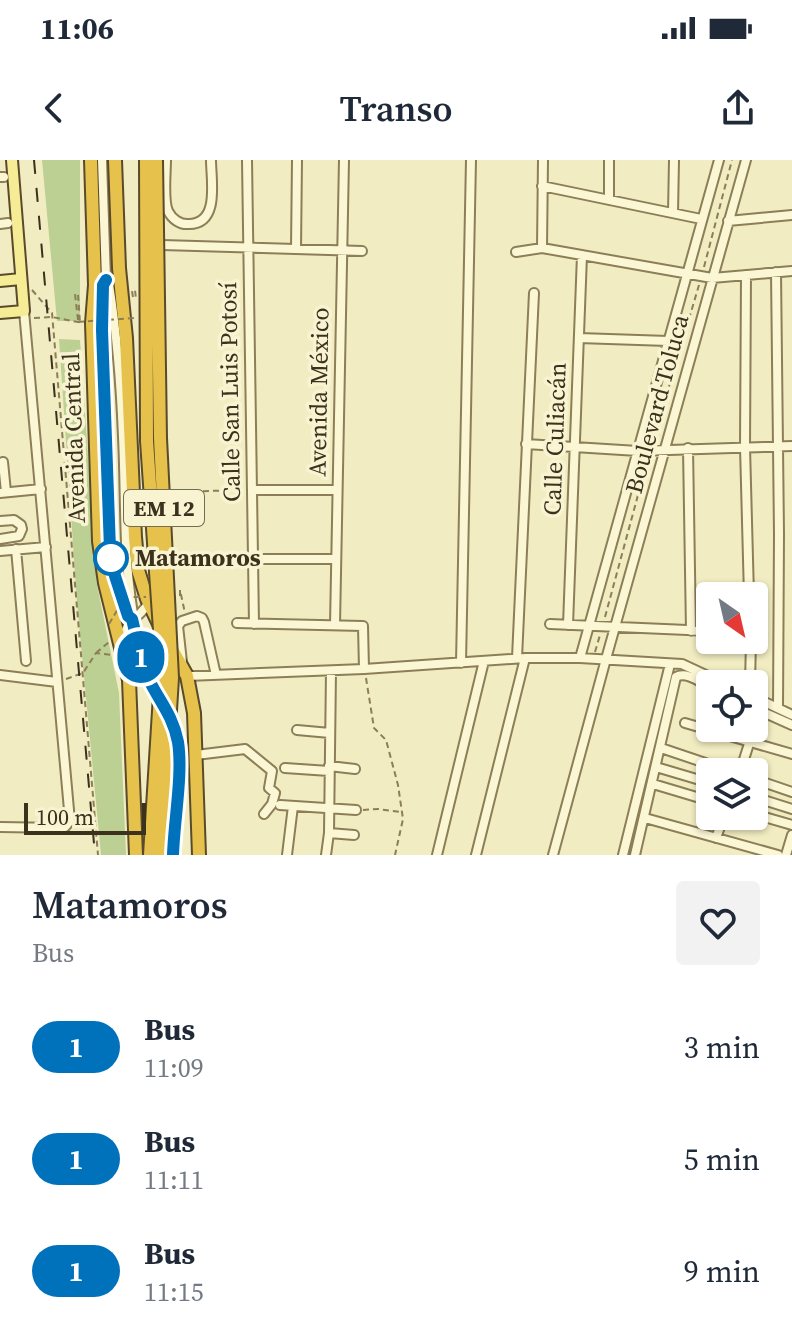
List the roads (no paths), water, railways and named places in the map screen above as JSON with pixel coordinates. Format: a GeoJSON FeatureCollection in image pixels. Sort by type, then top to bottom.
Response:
{"type":"FeatureCollection","features":[{"type":"Feature","properties":{"kind":"highway","name":"Avenida Central"},"geometry":{"type":"LineString","coordinates":[[91,160],[95,285],[83,323],[99,541],[105,583],[129,680],[136,855]]}},
{"type":"Feature","properties":{"kind":"highway"},"geometry":{"type":"LineString","coordinates":[[115,160],[138,570],[166,640],[185,672],[194,713],[199,855]]}},
{"type":"Feature","properties":{"kind":"highway","name":"EM 12"},"geometry":{"type":"LineString","coordinates":[[144,160],[147,441],[161,679],[150,855]]}},
{"type":"Feature","properties":{"kind":"highway","name":"EM 12"},"geometry":{"type":"LineString","coordinates":[[156,160],[160,438],[172,678],[161,855]]}},
{"type":"Feature","properties":{"kind":"main road"},"geometry":{"type":"LineString","coordinates":[[0,313],[25,315],[12,160]]}},
{"type":"Feature","properties":{"kind":"main road"},"geometry":{"type":"LineString","coordinates":[[0,281],[21,279]]}},
{"type":"Feature","properties":{"kind":"street"},"geometry":{"type":"LineString","coordinates":[[102,160],[106,280],[115,322],[123,436],[127,577],[132,619],[149,680],[168,711],[178,746],[173,855]]}},
{"type":"Feature","properties":{"kind":"street"},"geometry":{"type":"LineString","coordinates":[[121,652],[126,627],[149,603],[151,593],[153,548],[144,160]]}},
{"type":"Feature","properties":{"kind":"street"},"geometry":{"type":"LineString","coordinates":[[166,160],[167,209],[175,220],[190,225],[203,219],[211,206],[211,160]]}},
{"type":"Feature","properties":{"kind":"street","name":"Calle San Luis Potosí"},"geometry":{"type":"LineString","coordinates":[[247,160],[254,624]]}},
{"type":"Feature","properties":{"kind":"street"},"geometry":{"type":"LineString","coordinates":[[296,249],[297,160]]}},
{"type":"Feature","properties":{"kind":"street","name":"Avenida México"},"geometry":{"type":"LineString","coordinates":[[335,625],[344,160]]}},
{"type":"Feature","properties":{"kind":"street"},"geometry":{"type":"LineString","coordinates":[[461,663],[471,160]]}},
{"type":"Feature","properties":{"kind":"street"},"geometry":{"type":"LineString","coordinates":[[542,248],[543,160]]}},
{"type":"Feature","properties":{"kind":"street"},"geometry":{"type":"LineString","coordinates":[[609,160],[609,200]]}},
{"type":"Feature","properties":{"kind":"street"},"geometry":{"type":"LineString","coordinates":[[673,213],[674,160]]}},
{"type":"Feature","properties":{"kind":"street","name":"Boulevard Toluca"},"geometry":{"type":"LineString","coordinates":[[580,658],[719,160]]}},
{"type":"Feature","properties":{"kind":"street","name":"Boulevard Toluca"},"geometry":{"type":"LineString","coordinates":[[553,855],[746,160]]}},
{"type":"Feature","properties":{"kind":"street"},"geometry":{"type":"LineString","coordinates":[[542,186],[701,219]]}},
{"type":"Feature","properties":{"kind":"street"},"geometry":{"type":"LineString","coordinates":[[728,221],[792,215]]}},
{"type":"Feature","properties":{"kind":"street"},"geometry":{"type":"LineString","coordinates":[[162,245],[362,251]]}},
{"type":"Feature","properties":{"kind":"street"},"geometry":{"type":"LineString","coordinates":[[516,252],[542,248],[712,278],[792,271]]}},
{"type":"Feature","properties":{"kind":"street","name":"Calle Culiacán"},"geometry":{"type":"LineString","coordinates":[[568,625],[582,255]]}},
{"type":"Feature","properties":{"kind":"street"},"geometry":{"type":"LineString","coordinates":[[776,272],[778,704]]}},
{"type":"Feature","properties":{"kind":"street"},"geometry":{"type":"LineString","coordinates":[[746,275],[745,447],[749,582]]}},
{"type":"Feature","properties":{"kind":"street"},"geometry":{"type":"LineString","coordinates":[[106,280],[103,285],[102,330],[110,549],[115,576],[128,616],[132,619]]}},
{"type":"Feature","properties":{"kind":"street"},"geometry":{"type":"LineString","coordinates":[[476,855],[521,658],[526,444],[534,293]]}},
{"type":"Feature","properties":{"kind":"street"},"geometry":{"type":"LineString","coordinates":[[0,827],[61,828],[70,821],[25,315]]}},
{"type":"Feature","properties":{"kind":"street"},"geometry":{"type":"LineString","coordinates":[[579,338],[668,341]]}},
{"type":"Feature","properties":{"kind":"street"},"geometry":{"type":"LineString","coordinates":[[526,444],[638,451],[792,446]]}},
{"type":"Feature","properties":{"kind":"street"},"geometry":{"type":"LineString","coordinates":[[688,448],[691,631]]}},
{"type":"Feature","properties":{"kind":"street"},"geometry":{"type":"LineString","coordinates":[[3,462],[3,493],[41,489]]}},
{"type":"Feature","properties":{"kind":"street"},"geometry":{"type":"LineString","coordinates":[[252,490],[337,490]]}},
{"type":"Feature","properties":{"kind":"street"},"geometry":{"type":"LineString","coordinates":[[0,521],[14,520],[22,529],[19,536],[0,539]]}},
{"type":"Feature","properties":{"kind":"street"},"geometry":{"type":"LineString","coordinates":[[779,534],[792,534]]}},
{"type":"Feature","properties":{"kind":"street"},"geometry":{"type":"LineString","coordinates":[[0,551],[46,547]]}},
{"type":"Feature","properties":{"kind":"street"},"geometry":{"type":"LineString","coordinates":[[16,549],[26,661]]}},
{"type":"Feature","properties":{"kind":"street"},"geometry":{"type":"LineString","coordinates":[[253,559],[335,559]]}},
{"type":"Feature","properties":{"kind":"street"},"geometry":{"type":"LineString","coordinates":[[216,675],[202,618],[197,616],[187,620],[178,626],[185,672],[216,675],[331,671],[521,658],[682,664],[696,671]]}},
{"type":"Feature","properties":{"kind":"street"},"geometry":{"type":"LineString","coordinates":[[237,623],[363,626],[364,669]]}},
{"type":"Feature","properties":{"kind":"street"},"geometry":{"type":"LineString","coordinates":[[550,624],[696,631]]}},
{"type":"Feature","properties":{"kind":"street"},"geometry":{"type":"LineString","coordinates":[[437,855],[484,661]]}},
{"type":"Feature","properties":{"kind":"street"},"geometry":{"type":"LineString","coordinates":[[623,855],[670,664]]}},
{"type":"Feature","properties":{"kind":"street"},"geometry":{"type":"LineString","coordinates":[[326,855],[329,833],[331,671]]}},
{"type":"Feature","properties":{"kind":"street"},"geometry":{"type":"LineString","coordinates":[[0,675],[57,682]]}},
{"type":"Feature","properties":{"kind":"street"},"geometry":{"type":"LineString","coordinates":[[648,855],[636,853],[676,677],[680,675],[696,681]]}},
{"type":"Feature","properties":{"kind":"street"},"geometry":{"type":"LineString","coordinates":[[768,701],[778,704],[792,715]]}},
{"type":"Feature","properties":{"kind":"street"},"geometry":{"type":"LineString","coordinates":[[768,714],[792,725]]}},
{"type":"Feature","properties":{"kind":"street"},"geometry":{"type":"LineString","coordinates":[[685,723],[696,726]]}},
{"type":"Feature","properties":{"kind":"street"},"geometry":{"type":"LineString","coordinates":[[297,730],[330,733]]}},
{"type":"Feature","properties":{"kind":"street"},"geometry":{"type":"LineString","coordinates":[[745,758],[750,742],[792,754]]}},
{"type":"Feature","properties":{"kind":"street"},"geometry":{"type":"LineString","coordinates":[[661,748],[696,760]]}},
{"type":"Feature","properties":{"kind":"street"},"geometry":{"type":"LineString","coordinates":[[196,755],[245,749],[272,771],[269,788],[275,793],[272,804],[264,814]]}},
{"type":"Feature","properties":{"kind":"street"},"geometry":{"type":"LineString","coordinates":[[656,767],[696,779]]}},
{"type":"Feature","properties":{"kind":"street"},"geometry":{"type":"LineString","coordinates":[[285,768],[355,769]]}},
{"type":"Feature","properties":{"kind":"street"},"geometry":{"type":"LineString","coordinates":[[653,784],[696,797]]}},
{"type":"Feature","properties":{"kind":"street"},"geometry":{"type":"LineString","coordinates":[[768,784],[792,792]]}},
{"type":"Feature","properties":{"kind":"street"},"geometry":{"type":"LineString","coordinates":[[768,801],[792,809]]}},
{"type":"Feature","properties":{"kind":"street"},"geometry":{"type":"LineString","coordinates":[[280,805],[356,810]]}},
{"type":"Feature","properties":{"kind":"street"},"geometry":{"type":"LineString","coordinates":[[287,855],[293,806]]}},
{"type":"Feature","properties":{"kind":"street"},"geometry":{"type":"LineString","coordinates":[[645,818],[778,855]]}},
{"type":"Feature","properties":{"kind":"street"},"geometry":{"type":"LineString","coordinates":[[768,818],[792,825]]}},
{"type":"Feature","properties":{"kind":"street"},"geometry":{"type":"LineString","coordinates":[[716,838],[719,830]]}},
{"type":"Feature","properties":{"kind":"street"},"geometry":{"type":"LineString","coordinates":[[329,833],[354,835]]}},
{"type":"Feature","properties":{"kind":"street"},"geometry":{"type":"LineString","coordinates":[[786,855],[792,835]]}},
{"type":"Feature","properties":{"kind":"railway"},"geometry":{"type":"LineString","coordinates":[[34,160],[95,855]]}},
{"type":"Feature","properties":{"kind":"place","name":"Matamoros"},"geometry":{"type":"Point","coordinates":[111,558]}}]}
